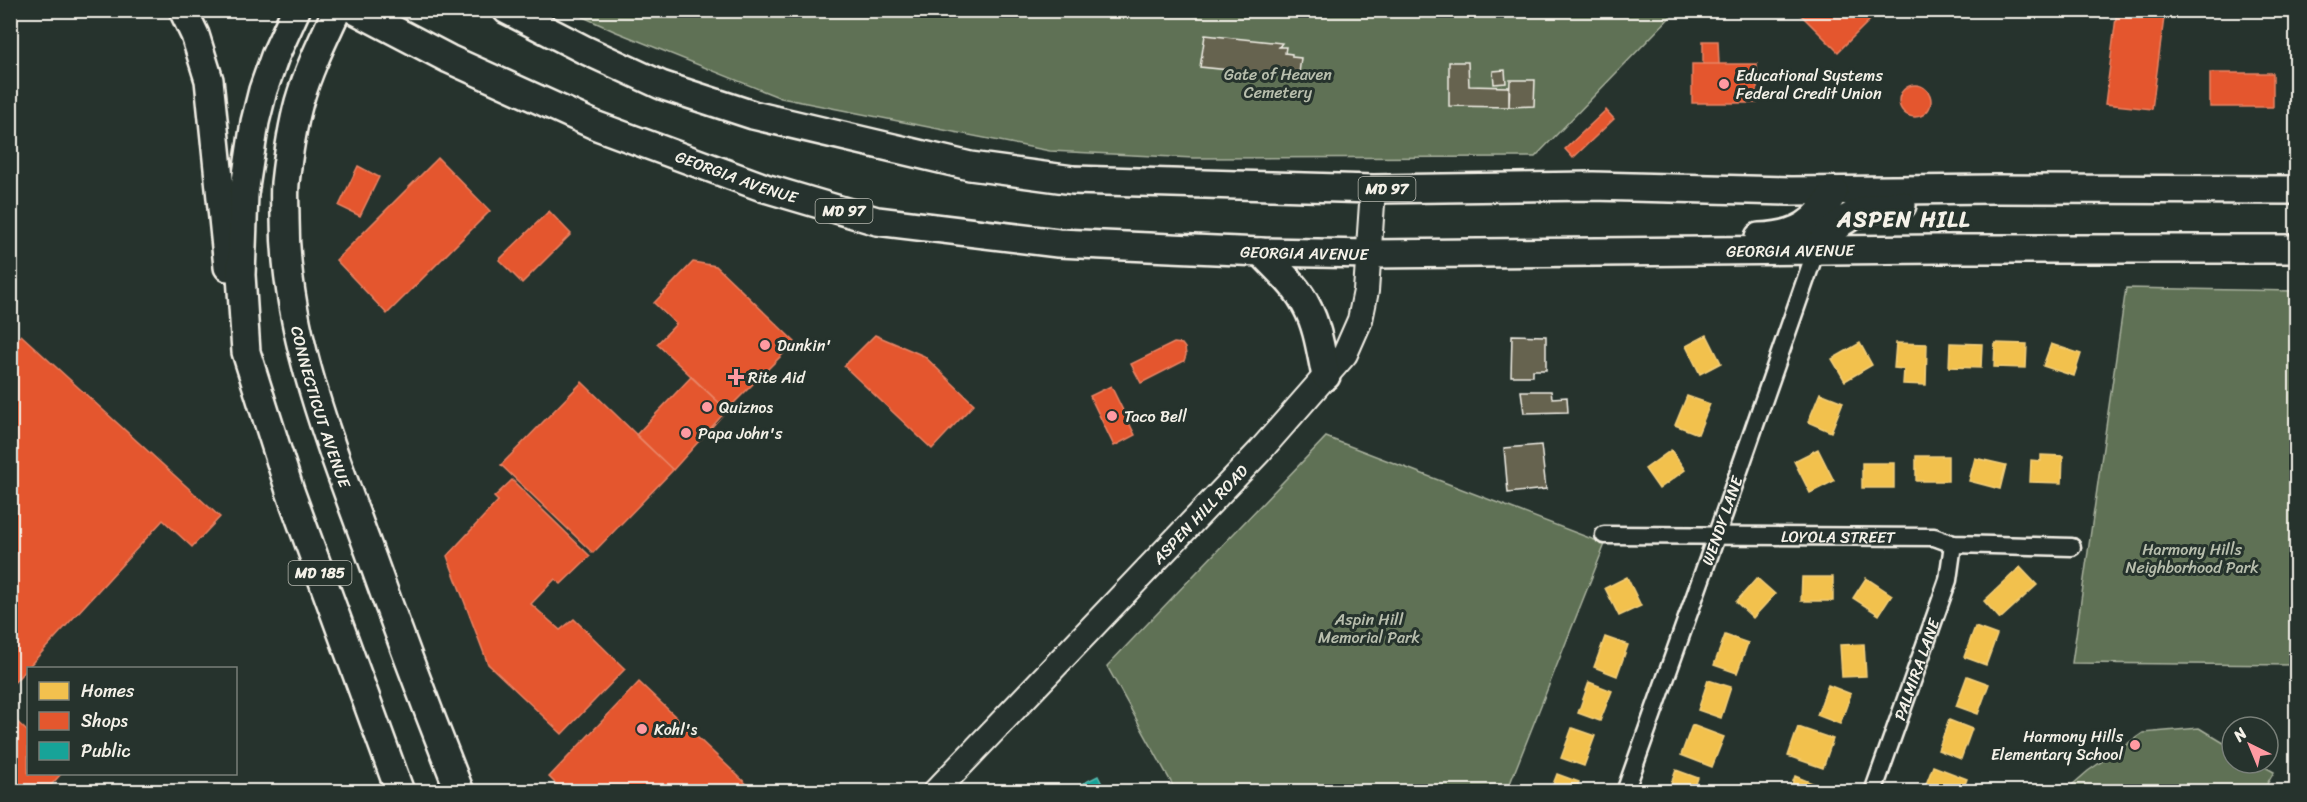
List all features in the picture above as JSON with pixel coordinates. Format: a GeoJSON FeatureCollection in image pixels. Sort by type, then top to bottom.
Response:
{"type":"FeatureCollection","features":[{"type":"Feature","properties":{"kind":"main road"},"geometry":{"type":"LineString","coordinates":[[183,10],[195,35],[209,80],[230,288],[246,352]]}},
{"type":"Feature","properties":{"kind":"main road","name":"MD 185"},"geometry":{"type":"LineString","coordinates":[[296,10],[262,90],[244,194],[241,275],[246,352],[290,491],[400,792]]}},
{"type":"Feature","properties":{"kind":"main road","name":"CONNECTICUT AVENUE"},"geometry":{"type":"LineString","coordinates":[[337,10],[307,79],[299,101],[293,130],[285,184],[285,246],[291,302],[315,391],[347,491],[460,792]]}},
{"type":"Feature","properties":{"kind":"main road","name":"GEORGIA AVENUE"},"geometry":{"type":"LineString","coordinates":[[355,10],[449,58],[597,126],[765,188],[877,221],[1058,243],[1261,252],[1370,254],[2296,249]]}},
{"type":"Feature","properties":{"kind":"main road","name":"MD 97"},"geometry":{"type":"LineString","coordinates":[[507,10],[661,85],[753,115],[970,166],[1073,180],[1373,189],[1593,186],[1834,191],[2296,190]]}},
{"type":"Feature","properties":{"kind":"main road"},"geometry":{"type":"LineString","coordinates":[[1816,250],[1836,227],[1861,211],[1879,206],[2007,202],[2025,189]]}},
{"type":"Feature","properties":{"kind":"main road"},"geometry":{"type":"LineString","coordinates":[[1666,251],[1687,239],[1776,237],[1794,232],[1810,223],[1824,209],[1834,191]]}},
{"type":"Feature","properties":{"kind":"main road"},"geometry":{"type":"LineString","coordinates":[[1261,252],[1302,297],[1308,309],[1326,376]]}},
{"type":"Feature","properties":{"kind":"street","name":"ASPEN HILL ROAD"},"geometry":{"type":"LineString","coordinates":[[935,792],[1259,452],[1345,354],[1360,320],[1366,291],[1373,189]]}},
{"type":"Feature","properties":{"kind":"street","name":"WENDY LANE"},"geometry":{"type":"LineString","coordinates":[[1624,792],[1816,250]]}},
{"type":"Feature","properties":{"kind":"street","name":"LOYOLA STREET"},"geometry":{"type":"LineString","coordinates":[[1604,535],[1934,537],[1953,544],[2072,547]]}},
{"type":"Feature","properties":{"kind":"street","name":"PALMIRA LANE"},"geometry":{"type":"LineString","coordinates":[[1873,792],[1948,580],[1953,544]]}},
{"type":"Feature","properties":{"kind":"green space","name":"Gate of Heaven Cemetery"},"geometry":{"type":"Polygon","coordinates":[[[570,11],[1676,11],[1535,157],[1194,158],[1050,151],[781,98],[570,11]]]}},
{"type":"Feature","properties":{"kind":"green space","name":"Harmony Hills Neighborhood Park"},"geometry":{"type":"Polygon","coordinates":[[[2126,288],[2296,291],[2296,665],[2072,663],[2126,288]]]}},
{"type":"Feature","properties":{"kind":"green space","name":"Aspin Hill Memorial Park"},"geometry":{"type":"Polygon","coordinates":[[[1326,437],[1605,544],[1507,791],[1176,791],[1107,666],[1326,437]]]}},
{"type":"Feature","properties":{"kind":"green space"},"geometry":{"type":"Polygon","coordinates":[[[2199,728],[2220,741],[2220,775],[2272,775],[2263,791],[2065,791],[2088,771],[2143,733],[2199,728]]]}},
{"type":"Feature","properties":{"kind":"building: Homes"},"geometry":{"type":"Polygon","coordinates":[[[1707,335],[1721,363],[1700,374],[1686,346],[1707,335]]]}},
{"type":"Feature","properties":{"kind":"building: Homes"},"geometry":{"type":"Polygon","coordinates":[[[1860,343],[1872,365],[1845,381],[1832,359],[1860,343]]]}},
{"type":"Feature","properties":{"kind":"building: Homes"},"geometry":{"type":"Polygon","coordinates":[[[1896,343],[1927,344],[1926,385],[1903,384],[1904,369],[1894,368],[1896,343]]]}},
{"type":"Feature","properties":{"kind":"building: Homes"},"geometry":{"type":"Polygon","coordinates":[[[1950,343],[1982,344],[1981,368],[1949,367],[1950,343]]]}},
{"type":"Feature","properties":{"kind":"building: Homes"},"geometry":{"type":"Polygon","coordinates":[[[1995,343],[2027,344],[2026,368],[1994,367],[1995,343]]]}},
{"type":"Feature","properties":{"kind":"building: Homes"},"geometry":{"type":"Polygon","coordinates":[[[2051,344],[2081,354],[2074,376],[2043,366],[2051,344]]]}},
{"type":"Feature","properties":{"kind":"building: Homes"},"geometry":{"type":"Polygon","coordinates":[[[1820,393],[1843,402],[1831,432],[1808,422],[1820,393]]]}},
{"type":"Feature","properties":{"kind":"building: Homes"},"geometry":{"type":"Polygon","coordinates":[[[1687,396],[1710,404],[1698,434],[1675,425],[1687,396]]]}},
{"type":"Feature","properties":{"kind":"building: Homes"},"geometry":{"type":"Polygon","coordinates":[[[1818,449],[1834,481],[1810,493],[1794,461],[1818,449]]]}},
{"type":"Feature","properties":{"kind":"building: Homes"},"geometry":{"type":"Polygon","coordinates":[[[1671,450],[1685,470],[1659,489],[1645,469],[1671,450]]]}},
{"type":"Feature","properties":{"kind":"building: Homes"},"geometry":{"type":"Polygon","coordinates":[[[2041,455],[2063,456],[2062,483],[2030,482],[2031,460],[2041,461],[2041,455]]]}},
{"type":"Feature","properties":{"kind":"building: Homes"},"geometry":{"type":"Polygon","coordinates":[[[1916,456],[1948,456],[1948,481],[1916,481],[1916,456]]]}},
{"type":"Feature","properties":{"kind":"building: Homes"},"geometry":{"type":"Polygon","coordinates":[[[1975,458],[2006,465],[2000,489],[1969,481],[1975,458]]]}},
{"type":"Feature","properties":{"kind":"building: Homes"},"geometry":{"type":"Polygon","coordinates":[[[1862,463],[1894,463],[1894,488],[1862,488],[1862,463]]]}},
{"type":"Feature","properties":{"kind":"building: Homes"},"geometry":{"type":"Polygon","coordinates":[[[2020,567],[2037,585],[2000,619],[1984,601],[2020,567]]]}},
{"type":"Feature","properties":{"kind":"building: Homes"},"geometry":{"type":"Polygon","coordinates":[[[1627,577],[1641,606],[1619,616],[1605,588],[1627,577]]]}},
{"type":"Feature","properties":{"kind":"building: Homes"},"geometry":{"type":"Polygon","coordinates":[[[1802,577],[1833,577],[1833,601],[1801,601],[1802,577]]]}},
{"type":"Feature","properties":{"kind":"building: Homes"},"geometry":{"type":"Polygon","coordinates":[[[1757,578],[1775,594],[1753,618],[1736,602],[1757,578]]]}},
{"type":"Feature","properties":{"kind":"building: Homes"},"geometry":{"type":"Polygon","coordinates":[[[1866,578],[1892,595],[1879,615],[1853,598],[1866,578]]]}},
{"type":"Feature","properties":{"kind":"building: Homes"},"geometry":{"type":"Polygon","coordinates":[[[1975,627],[1997,635],[1986,665],[1964,657],[1975,627]]]}},
{"type":"Feature","properties":{"kind":"building: Homes"},"geometry":{"type":"Polygon","coordinates":[[[1725,635],[1748,643],[1737,673],[1714,665],[1725,635]]]}},
{"type":"Feature","properties":{"kind":"building: Homes"},"geometry":{"type":"Polygon","coordinates":[[[1605,637],[1628,645],[1617,676],[1594,667],[1605,637]]]}},
{"type":"Feature","properties":{"kind":"building: Homes"},"geometry":{"type":"Polygon","coordinates":[[[1864,644],[1866,676],[1842,677],[1840,645],[1864,644]]]}},
{"type":"Feature","properties":{"kind":"building: Homes"},"geometry":{"type":"Polygon","coordinates":[[[1967,676],[1989,684],[1978,714],[1956,706],[1967,676]]]}},
{"type":"Feature","properties":{"kind":"building: Homes"},"geometry":{"type":"Polygon","coordinates":[[[1708,680],[1731,687],[1721,718],[1698,710],[1708,680]]]}},
{"type":"Feature","properties":{"kind":"building: Homes"},"geometry":{"type":"Polygon","coordinates":[[[1589,682],[1612,691],[1600,721],[1578,713],[1589,682]]]}},
{"type":"Feature","properties":{"kind":"building: Homes"},"geometry":{"type":"Polygon","coordinates":[[[1828,685],[1851,694],[1840,724],[1817,715],[1828,685]]]}},
{"type":"Feature","properties":{"kind":"building: Homes"},"geometry":{"type":"Polygon","coordinates":[[[1949,720],[1972,729],[1961,759],[1938,750],[1949,720]]]}},
{"type":"Feature","properties":{"kind":"building: Homes"},"geometry":{"type":"Polygon","coordinates":[[[1692,725],[1724,737],[1712,767],[1681,755],[1692,725]]]}},
{"type":"Feature","properties":{"kind":"building: Homes"},"geometry":{"type":"Polygon","coordinates":[[[1798,727],[1833,739],[1823,768],[1788,756],[1798,727]]]}},
{"type":"Feature","properties":{"kind":"building: Homes"},"geometry":{"type":"Polygon","coordinates":[[[1572,728],[1595,736],[1584,766],[1561,758],[1572,728]]]}},
{"type":"Feature","properties":{"kind":"building: Homes"},"geometry":{"type":"Polygon","coordinates":[[[1933,766],[1967,779],[1962,792],[1923,792],[1933,766]]]}},
{"type":"Feature","properties":{"kind":"building: Homes"},"geometry":{"type":"Polygon","coordinates":[[[1676,770],[1698,778],[1693,792],[1668,792],[1676,770]]]}},
{"type":"Feature","properties":{"kind":"building: Homes"},"geometry":{"type":"Polygon","coordinates":[[[1557,774],[1579,782],[1576,792],[1550,792],[1557,774]]]}},
{"type":"Feature","properties":{"kind":"building: Homes"},"geometry":{"type":"Polygon","coordinates":[[[1795,776],[1817,785],[1815,792],[1789,792],[1795,776]]]}},
{"type":"Feature","properties":{"kind":"building: Shops"},"geometry":{"type":"Polygon","coordinates":[[[1796,10],[1880,10],[1838,52],[1796,10]]]}},
{"type":"Feature","properties":{"kind":"building: Shops"},"geometry":{"type":"Polygon","coordinates":[[[2117,10],[2165,10],[2152,109],[2105,104],[2117,10]]]}},
{"type":"Feature","properties":{"kind":"building: Shops"},"geometry":{"type":"Polygon","coordinates":[[[1703,41],[1718,41],[1719,64],[1703,64],[1703,41]]]}},
{"type":"Feature","properties":{"kind":"building: Shops","name":"Educational Systems Federal Credit Union"},"geometry":{"type":"Polygon","coordinates":[[[1692,64],[1757,64],[1757,103],[1692,103],[1692,64]]]}},
{"type":"Feature","properties":{"kind":"building: Shops"},"geometry":{"type":"Polygon","coordinates":[[[2210,73],[2273,73],[2273,107],[2210,107],[2210,73]]]}},
{"type":"Feature","properties":{"kind":"building: Shops"},"geometry":{"type":"Polygon","coordinates":[[[1915,85],[1926,90],[1931,101],[1926,112],[1915,117],[1904,112],[1899,101],[1904,90],[1915,85]]]}},
{"type":"Feature","properties":{"kind":"building: Shops"},"geometry":{"type":"Polygon","coordinates":[[[1606,110],[1614,119],[1573,158],[1565,149],[1606,110]]]}},
{"type":"Feature","properties":{"kind":"building: Shops"},"geometry":{"type":"Polygon","coordinates":[[[438,158],[490,211],[387,314],[336,260],[438,158]]]}},
{"type":"Feature","properties":{"kind":"building: Shops"},"geometry":{"type":"Polygon","coordinates":[[[358,166],[379,177],[360,216],[339,206],[358,166]]]}},
{"type":"Feature","properties":{"kind":"building: Shops"},"geometry":{"type":"Polygon","coordinates":[[[549,211],[571,234],[522,283],[499,260],[549,211]]]}},
{"type":"Feature","properties":{"kind":"building: Shops"},"geometry":{"type":"Polygon","coordinates":[[[693,262],[716,266],[795,342],[727,410],[657,344],[676,324],[654,303],[693,262]]]}},
{"type":"Feature","properties":{"kind":"building: Shops"},"geometry":{"type":"Polygon","coordinates":[[[21,335],[220,517],[192,547],[163,520],[10,687],[10,347],[21,335]]]}},
{"type":"Feature","properties":{"kind":"building: Shops"},"geometry":{"type":"Polygon","coordinates":[[[875,335],[924,356],[974,404],[932,449],[844,366],[875,335]]]}},
{"type":"Feature","properties":{"kind":"building: Shops"},"geometry":{"type":"Polygon","coordinates":[[[1174,343],[1182,344],[1185,348],[1184,361],[1141,383],[1131,364],[1174,343]]]}},
{"type":"Feature","properties":{"kind":"building: Shops"},"geometry":{"type":"Polygon","coordinates":[[[691,377],[727,410],[673,470],[636,435],[691,377]]]}},
{"type":"Feature","properties":{"kind":"building: Shops"},"geometry":{"type":"Polygon","coordinates":[[[582,382],[673,470],[593,553],[501,465],[582,382]]]}},
{"type":"Feature","properties":{"kind":"building: Shops","name":"Taco Bell"},"geometry":{"type":"Polygon","coordinates":[[[1111,386],[1135,435],[1114,446],[1090,396],[1111,386]]]}},
{"type":"Feature","properties":{"kind":"building: Shops"},"geometry":{"type":"Polygon","coordinates":[[[512,480],[590,556],[561,584],[555,579],[531,604],[560,630],[574,619],[625,669],[562,734],[488,664],[447,556],[498,501],[494,497],[512,480]]]}},
{"type":"Feature","properties":{"kind":"building: Shops","name":"Kohl's"},"geometry":{"type":"Polygon","coordinates":[[[639,682],[755,792],[564,792],[549,777],[639,682]]]}},
{"type":"Feature","properties":{"kind":"building: Shops"},"geometry":{"type":"Polygon","coordinates":[[[10,715],[27,731],[27,775],[60,775],[45,792],[10,792],[10,715]]]}},
{"type":"Feature","properties":{"kind":"building: Public"},"geometry":{"type":"Polygon","coordinates":[[[1098,776],[1106,792],[1066,792],[1098,776]]]}},
{"type":"Feature","properties":{"kind":"building: Other"},"geometry":{"type":"Polygon","coordinates":[[[1205,35],[1282,43],[1279,47],[1286,47],[1285,53],[1301,58],[1299,73],[1291,72],[1290,76],[1200,67],[1205,35]]]}},
{"type":"Feature","properties":{"kind":"building: Other"},"geometry":{"type":"Polygon","coordinates":[[[1449,62],[1468,62],[1469,86],[1509,87],[1509,107],[1449,106],[1449,62]]]}},
{"type":"Feature","properties":{"kind":"building: Other"},"geometry":{"type":"Polygon","coordinates":[[[1505,70],[1506,83],[1494,84],[1493,71],[1505,70]]]}},
{"type":"Feature","properties":{"kind":"building: Other"},"geometry":{"type":"Polygon","coordinates":[[[1510,80],[1535,80],[1534,106],[1509,107],[1510,80]]]}},
{"type":"Feature","properties":{"kind":"building: Other"},"geometry":{"type":"Polygon","coordinates":[[[1512,335],[1546,336],[1546,370],[1533,370],[1533,376],[1511,376],[1512,335]]]}},
{"type":"Feature","properties":{"kind":"building: Other"},"geometry":{"type":"Polygon","coordinates":[[[1521,391],[1551,391],[1552,398],[1567,397],[1568,412],[1524,413],[1521,391]]]}},
{"type":"Feature","properties":{"kind":"building: Other"},"geometry":{"type":"Polygon","coordinates":[[[1541,445],[1546,489],[1508,493],[1504,448],[1541,445]]]}},
{"type":"Feature","properties":{"kind":"place","name":"Educational Systems Federal Credit Union"},"geometry":{"type":"Point","coordinates":[1724,84]}},
{"type":"Feature","properties":{"kind":"place","name":"Dunkin'"},"geometry":{"type":"Point","coordinates":[765,345]}},
{"type":"Feature","properties":{"kind":"place","name":"Rite Aid"},"geometry":{"type":"Point","coordinates":[736,377]}},
{"type":"Feature","properties":{"kind":"place","name":"Quiznos"},"geometry":{"type":"Point","coordinates":[707,407]}},
{"type":"Feature","properties":{"kind":"place","name":"Taco Bell"},"geometry":{"type":"Point","coordinates":[1112,416]}},
{"type":"Feature","properties":{"kind":"place","name":"Papa John's"},"geometry":{"type":"Point","coordinates":[686,433]}},
{"type":"Feature","properties":{"kind":"place","name":"Kohl's"},"geometry":{"type":"Point","coordinates":[642,729]}},
{"type":"Feature","properties":{"kind":"place","name":"Harmony Hills Elementary School"},"geometry":{"type":"Point","coordinates":[2135,745]}},
{"type":"Feature","properties":{"kind":"district","name":"ASPEN HILL"},"geometry":{"type":"Point","coordinates":[1904,219]}}]}
